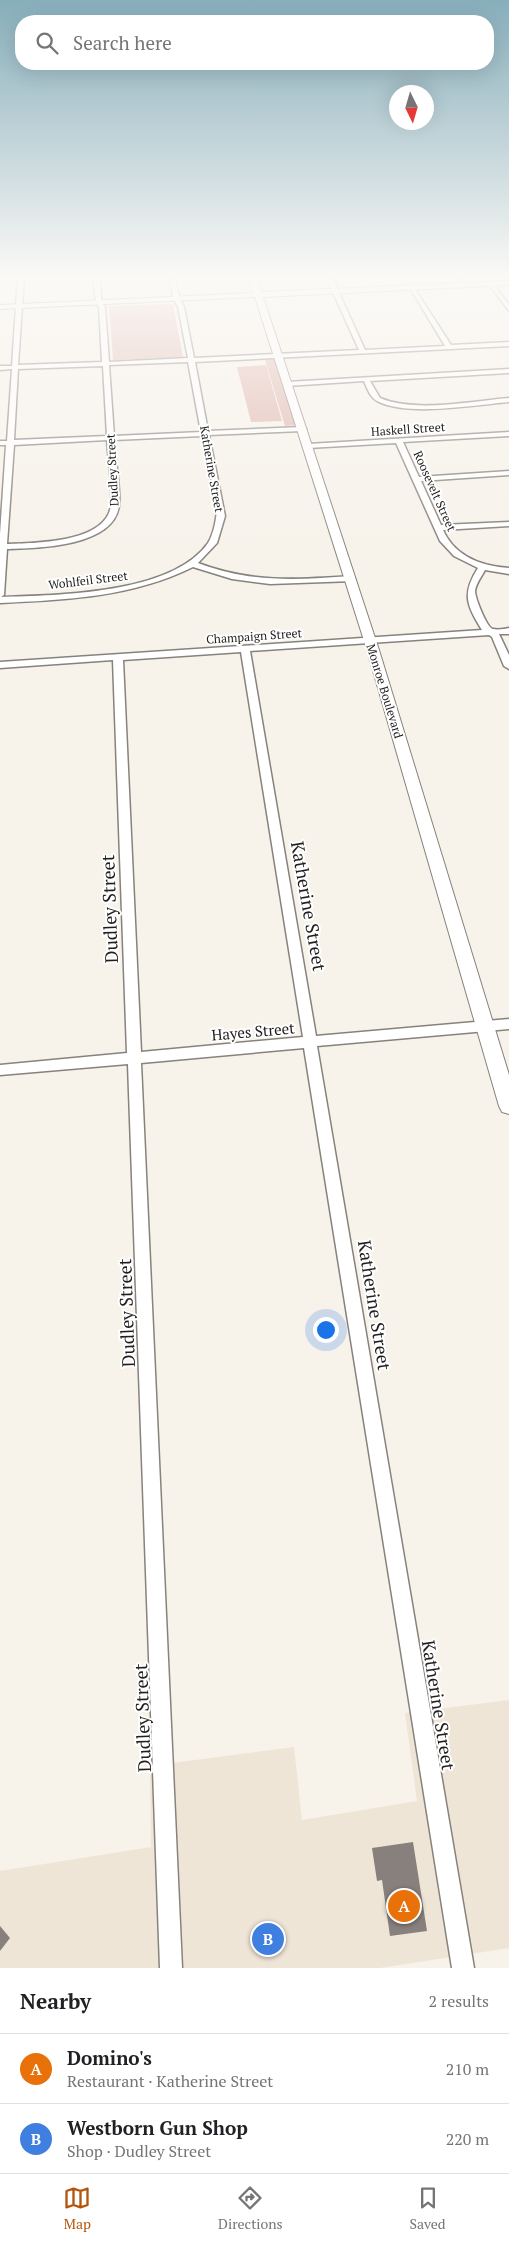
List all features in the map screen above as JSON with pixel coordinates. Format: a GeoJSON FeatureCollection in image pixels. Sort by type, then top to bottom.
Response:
{"type":"FeatureCollection","features":[{"type":"Feature","properties":{"kind":"street"},"geometry":{"type":"LineString","coordinates":[[0,595],[15,369]]}},
{"type":"Feature","properties":{"kind":"street","name":"Dudley Street"},"geometry":{"type":"LineString","coordinates":[[4,547],[50,544],[72,540],[94,532],[109,520],[115,506],[106,369]]}},
{"type":"Feature","properties":{"kind":"street","name":"Katherine Street"},"geometry":{"type":"LineString","coordinates":[[192,563],[209,548],[217,536],[221,524],[206,433],[193,369]]}},
{"type":"Feature","properties":{"kind":"street","name":"Monroe Boulevard"},"geometry":{"type":"LineString","coordinates":[[283,369],[370,641],[509,1106]]}},
{"type":"Feature","properties":{"kind":"street"},"geometry":{"type":"LineString","coordinates":[[287,384],[509,371]]}},
{"type":"Feature","properties":{"kind":"street"},"geometry":{"type":"LineString","coordinates":[[366,379],[377,398],[402,406],[509,400]]}},
{"type":"Feature","properties":{"kind":"street"},"geometry":{"type":"LineString","coordinates":[[0,444],[302,429]]}},
{"type":"Feature","properties":{"kind":"street","name":"Haskell Street"},"geometry":{"type":"LineString","coordinates":[[308,446],[509,434]]}},
{"type":"Feature","properties":{"kind":"street","name":"Roosevelt Street"},"geometry":{"type":"LineString","coordinates":[[399,441],[438,528],[451,550],[469,562],[483,567]]}},
{"type":"Feature","properties":{"kind":"street"},"geometry":{"type":"LineString","coordinates":[[416,479],[509,473]]}},
{"type":"Feature","properties":{"kind":"street"},"geometry":{"type":"LineString","coordinates":[[438,528],[509,524]]}},
{"type":"Feature","properties":{"kind":"street"},"geometry":{"type":"LineString","coordinates":[[192,563],[224,576],[246,580],[277,583],[350,579]]}},
{"type":"Feature","properties":{"kind":"street","name":"Wohlfeil Street"},"geometry":{"type":"LineString","coordinates":[[0,600],[88,595],[122,590],[161,579],[192,563]]}},
{"type":"Feature","properties":{"kind":"street"},"geometry":{"type":"LineString","coordinates":[[509,571],[483,567],[474,581],[471,591],[473,602],[483,625],[496,636],[509,666]]}},
{"type":"Feature","properties":{"kind":"street","name":"Champaign Street"},"geometry":{"type":"LineString","coordinates":[[0,664],[509,631]]}},
{"type":"Feature","properties":{"kind":"street","name":"Katherine Street"},"geometry":{"type":"LineString","coordinates":[[245,649],[312,1043],[463,1968]]}},
{"type":"Feature","properties":{"kind":"street","name":"Dudley Street"},"geometry":{"type":"LineString","coordinates":[[118,657],[172,1968]]}},
{"type":"Feature","properties":{"kind":"street","name":"Hayes Street"},"geometry":{"type":"LineString","coordinates":[[0,1070],[509,1024]]}},
{"type":"Feature","properties":{"kind":"shaded area"},"geometry":{"type":"Polygon","coordinates":[[[237,369],[267,369],[282,421],[251,422],[237,369]]]}},
{"type":"Feature","properties":{"kind":"shaded area"},"geometry":{"type":"Polygon","coordinates":[[[268,369],[279,369],[296,425],[285,426],[268,369]]]}},
{"type":"Feature","properties":{"kind":"shaded area"},"geometry":{"type":"Polygon","coordinates":[[[509,1700],[509,1948],[380,1968],[0,1968],[0,1871],[151,1847],[150,1766],[294,1747],[302,1820],[417,1801],[405,1713],[509,1700]]]}},
{"type":"Feature","properties":{"kind":"building"},"geometry":{"type":"Polygon","coordinates":[[[413,1842],[427,1931],[390,1936],[382,1880],[377,1881],[372,1848],[413,1842]]]}},
{"type":"Feature","properties":{"kind":"building"},"geometry":{"type":"Polygon","coordinates":[[[0,1926],[10,1938],[0,1951],[0,1926]]]}},
{"type":"Feature","properties":{"kind":"place","name":"Domino's"},"geometry":{"type":"Point","coordinates":[404,1906]}},
{"type":"Feature","properties":{"kind":"place","name":"Westborn Gun Shop"},"geometry":{"type":"Point","coordinates":[268,1939]}}]}
